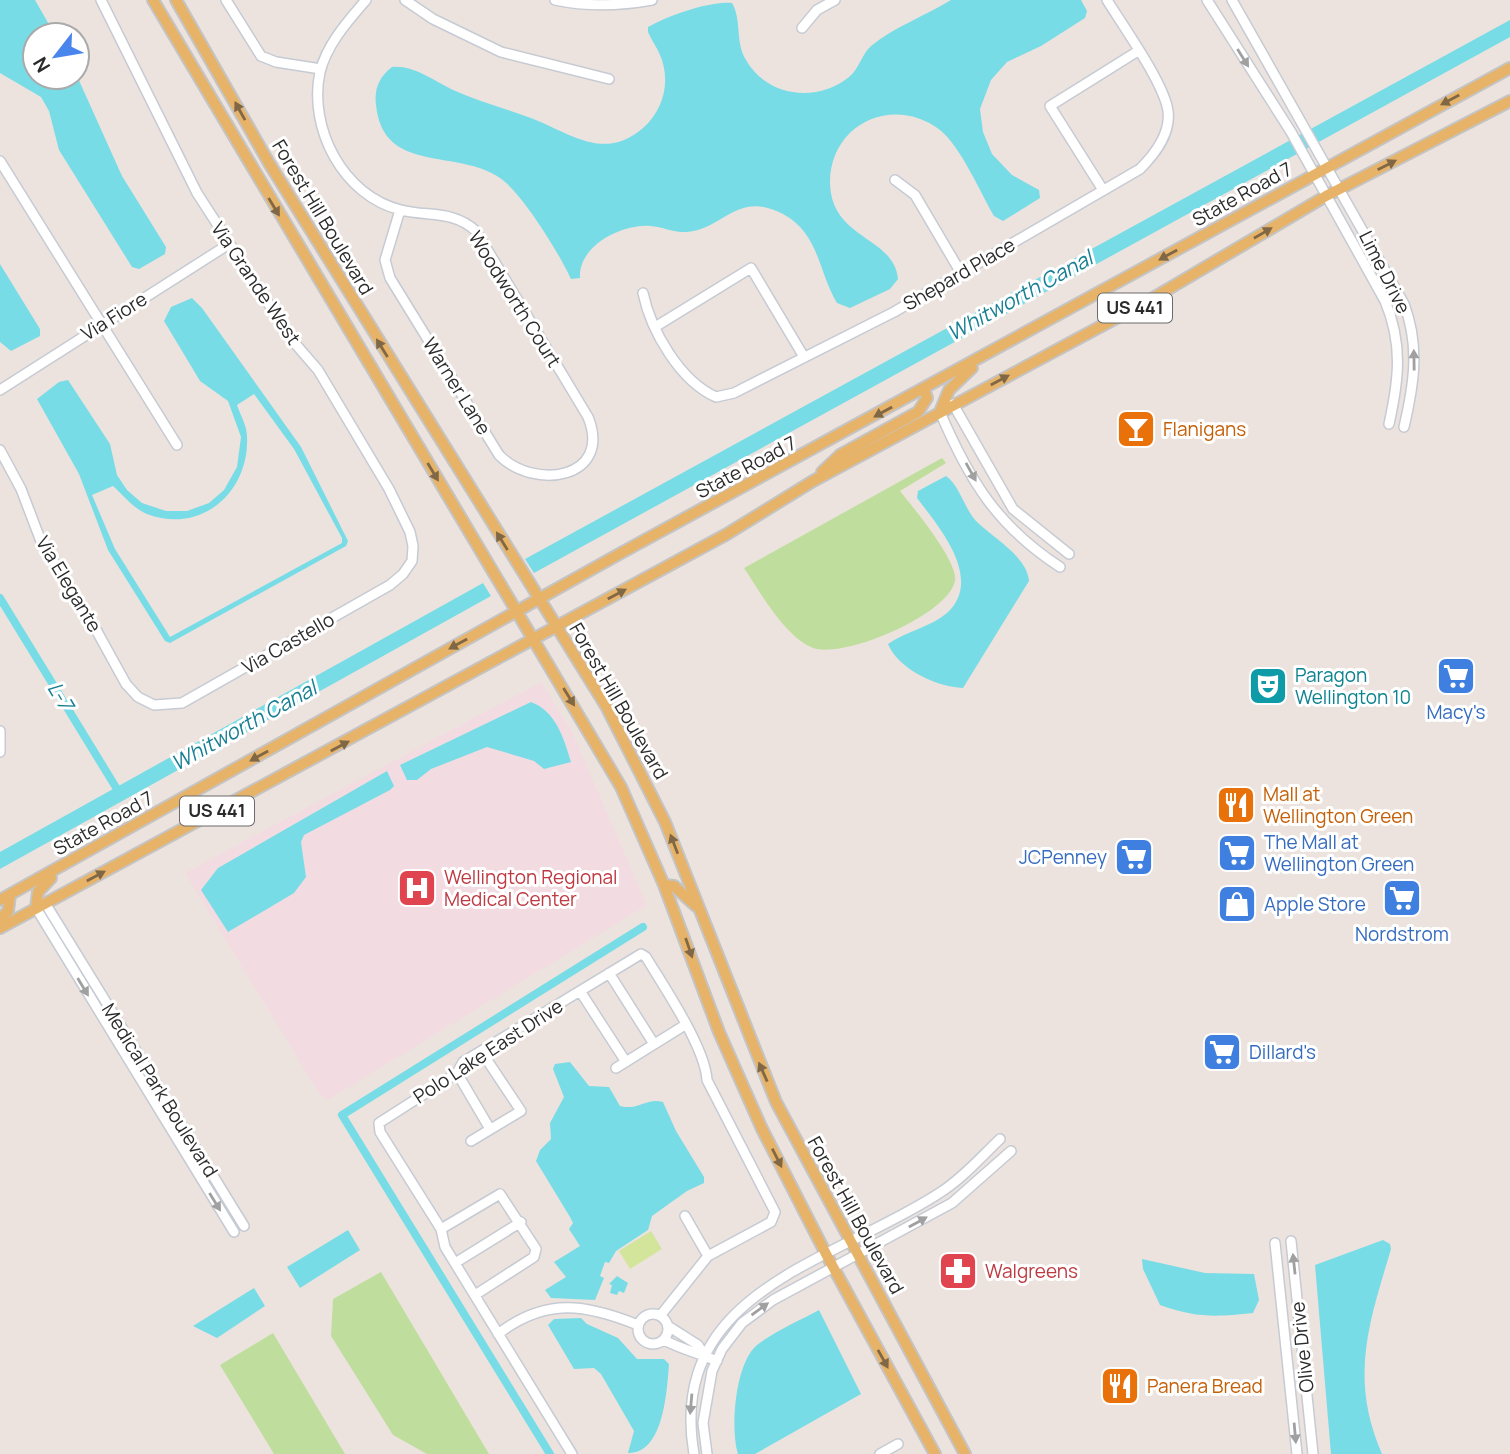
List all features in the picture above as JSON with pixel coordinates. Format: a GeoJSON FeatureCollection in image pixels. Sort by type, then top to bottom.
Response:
{"type":"FeatureCollection","features":[{"type":"Feature","properties":{"kind":"main road","name":"Forest Hill Boulevard"},"geometry":{"type":"LineString","coordinates":[[153,0],[621,787],[664,885],[734,1068],[826,1254],[934,1454]]}},
{"type":"Feature","properties":{"kind":"main road","name":"Forest Hill Boulevard"},"geometry":{"type":"LineString","coordinates":[[176,0],[269,163],[557,626],[647,782],[776,1102],[965,1454]]}},
{"type":"Feature","properties":{"kind":"main road","name":"State Road 7"},"geometry":{"type":"LineString","coordinates":[[5,898],[538,599],[1510,68]]}},
{"type":"Feature","properties":{"kind":"main road","name":"US 441"},"geometry":{"type":"LineString","coordinates":[[0,928],[727,534],[813,481],[1148,300],[1326,196],[1510,101]]}},
{"type":"Feature","properties":{"kind":"main road"},"geometry":{"type":"LineString","coordinates":[[940,412],[949,390],[957,380],[996,349]]}},
{"type":"Feature","properties":{"kind":"main road"},"geometry":{"type":"LineString","coordinates":[[813,481],[840,455],[918,412],[927,398],[924,389]]}},
{"type":"Feature","properties":{"kind":"main road"},"geometry":{"type":"LineString","coordinates":[[40,905],[38,892],[44,883],[81,855]]}},
{"type":"Feature","properties":{"kind":"main road"},"geometry":{"type":"LineString","coordinates":[[664,885],[674,886],[698,908]]}},
{"type":"Feature","properties":{"kind":"main road"},"geometry":{"type":"LineString","coordinates":[[0,919],[8,911],[5,898]]}},
{"type":"Feature","properties":{"kind":"street","name":"Via Grande West"},"geometry":{"type":"LineString","coordinates":[[101,0],[131,56],[168,140],[229,244],[292,340],[318,370],[389,489],[410,532],[414,546],[412,561]]}},
{"type":"Feature","properties":{"kind":"street"},"geometry":{"type":"LineString","coordinates":[[226,0],[261,56],[276,62],[321,69]]}},
{"type":"Feature","properties":{"kind":"street","name":"Woodworth Court"},"geometry":{"type":"LineString","coordinates":[[366,0],[331,46],[321,69],[317,92],[320,120],[327,143],[354,183],[400,210],[452,216],[476,231],[588,417],[594,430],[594,444]]}},
{"type":"Feature","properties":{"kind":"street"},"geometry":{"type":"LineString","coordinates":[[405,0],[433,19],[501,52],[609,79]]}},
{"type":"Feature","properties":{"kind":"street"},"geometry":{"type":"LineString","coordinates":[[555,0],[579,5],[625,5],[652,0]]}},
{"type":"Feature","properties":{"kind":"street"},"geometry":{"type":"LineString","coordinates":[[802,28],[817,10],[835,0]]}},
{"type":"Feature","properties":{"kind":"street","name":"Shepard Place"},"geometry":{"type":"LineString","coordinates":[[643,293],[655,327],[690,380],[716,397],[734,393],[894,312],[1140,169],[1156,154],[1164,135],[1168,112],[1162,93],[1107,0]]}},
{"type":"Feature","properties":{"kind":"street","name":"Lime Drive"},"geometry":{"type":"LineString","coordinates":[[1207,0],[1306,158],[1385,301],[1393,320],[1400,359],[1389,424]]}},
{"type":"Feature","properties":{"kind":"street","name":"Lime Drive"},"geometry":{"type":"LineString","coordinates":[[1232,0],[1399,294],[1412,328],[1416,360],[1404,427]]}},
{"type":"Feature","properties":{"kind":"street"},"geometry":{"type":"LineString","coordinates":[[1102,190],[1050,106],[1138,51]]}},
{"type":"Feature","properties":{"kind":"street"},"geometry":{"type":"LineString","coordinates":[[0,161],[177,445]]}},
{"type":"Feature","properties":{"kind":"street"},"geometry":{"type":"LineString","coordinates":[[895,180],[915,195],[961,273]]}},
{"type":"Feature","properties":{"kind":"street","name":"Warner Lane"},"geometry":{"type":"LineString","coordinates":[[400,210],[385,260],[390,278],[499,454],[512,468],[527,473],[564,475],[585,461],[594,444]]}},
{"type":"Feature","properties":{"kind":"street","name":"Via Fiore"},"geometry":{"type":"LineString","coordinates":[[0,390],[229,244]]}},
{"type":"Feature","properties":{"kind":"street"},"geometry":{"type":"LineString","coordinates":[[655,327],[751,268],[804,357]]}},
{"type":"Feature","properties":{"kind":"street"},"geometry":{"type":"LineString","coordinates":[[953,404],[1013,509],[1069,554]]}},
{"type":"Feature","properties":{"kind":"street"},"geometry":{"type":"LineString","coordinates":[[940,412],[996,514],[1018,537],[1060,567]]}},
{"type":"Feature","properties":{"kind":"street","name":"Via Elegante"},"geometry":{"type":"LineString","coordinates":[[0,450],[21,489],[42,544],[94,626],[126,684],[138,697],[154,705]]}},
{"type":"Feature","properties":{"kind":"street","name":"Via Castello"},"geometry":{"type":"LineString","coordinates":[[154,705],[168,706],[194,696],[390,585],[404,574],[412,561]]}},
{"type":"Feature","properties":{"kind":"street"},"geometry":{"type":"LineString","coordinates":[[0,731],[0,752]]}},
{"type":"Feature","properties":{"kind":"street","name":"Medical Park Boulevard"},"geometry":{"type":"LineString","coordinates":[[40,905],[76,953],[244,1226]]}},
{"type":"Feature","properties":{"kind":"street","name":"Medical Park Boulevard"},"geometry":{"type":"LineString","coordinates":[[40,905],[66,959],[234,1232]]}},
{"type":"Feature","properties":{"kind":"street"},"geometry":{"type":"LineString","coordinates":[[66,959],[76,953]]}},
{"type":"Feature","properties":{"kind":"street","name":"Polo Lake East Drive"},"geometry":{"type":"LineString","coordinates":[[572,1454],[445,1247],[441,1229],[380,1132],[379,1123],[457,1073],[463,1062],[641,954],[646,957],[685,1025],[706,1066],[707,1080],[775,1212],[771,1222],[708,1256],[660,1316]]}},
{"type":"Feature","properties":{"kind":"street"},"geometry":{"type":"LineString","coordinates":[[609,973],[654,1044]]}},
{"type":"Feature","properties":{"kind":"street"},"geometry":{"type":"LineString","coordinates":[[580,991],[626,1062]]}},
{"type":"Feature","properties":{"kind":"street"},"geometry":{"type":"LineString","coordinates":[[616,1068],[685,1025]]}},
{"type":"Feature","properties":{"kind":"street"},"geometry":{"type":"LineString","coordinates":[[471,1141],[521,1111],[481,1051]]}},
{"type":"Feature","properties":{"kind":"street"},"geometry":{"type":"LineString","coordinates":[[457,1073],[490,1129]]}},
{"type":"Feature","properties":{"kind":"street"},"geometry":{"type":"LineString","coordinates":[[694,1454],[690,1409],[693,1388],[704,1355],[716,1335],[746,1302],[826,1254],[939,1193],[1000,1139]]}},
{"type":"Feature","properties":{"kind":"street"},"geometry":{"type":"LineString","coordinates":[[707,1454],[703,1423],[717,1361],[742,1323],[754,1312],[952,1203],[1011,1150]]}},
{"type":"Feature","properties":{"kind":"street"},"geometry":{"type":"LineString","coordinates":[[441,1229],[500,1194],[521,1222],[536,1249],[534,1257],[475,1295]]}},
{"type":"Feature","properties":{"kind":"street"},"geometry":{"type":"LineString","coordinates":[[685,1216],[708,1256]]}},
{"type":"Feature","properties":{"kind":"street"},"geometry":{"type":"LineString","coordinates":[[455,1263],[521,1222]]}},
{"type":"Feature","properties":{"kind":"street","name":"Olive Drive"},"geometry":{"type":"LineString","coordinates":[[1291,1241],[1312,1454]]}},
{"type":"Feature","properties":{"kind":"street","name":"Olive Drive"},"geometry":{"type":"LineString","coordinates":[[1275,1243],[1297,1454]]}},
{"type":"Feature","properties":{"kind":"street"},"geometry":{"type":"LineString","coordinates":[[498,1334],[533,1314],[562,1307],[592,1309],[638,1325]]}},
{"type":"Feature","properties":{"kind":"street"},"geometry":{"type":"LineString","coordinates":[[664,1340],[655,1344],[645,1342],[639,1335],[638,1325],[647,1315],[660,1316],[668,1326],[698,1345],[704,1355]]}},
{"type":"Feature","properties":{"kind":"street"},"geometry":{"type":"LineString","coordinates":[[664,1340],[668,1326]]}},
{"type":"Feature","properties":{"kind":"street"},"geometry":{"type":"LineString","coordinates":[[664,1340],[693,1355],[704,1355],[717,1361]]}},
{"type":"Feature","properties":{"kind":"street"},"geometry":{"type":"LineString","coordinates":[[880,1454],[898,1444]]}},
{"type":"Feature","properties":{"kind":"shaded area","name":"Wellington Regional Medical Center"},"geometry":{"type":"Polygon","coordinates":[[[541,682],[572,732],[647,905],[328,1100],[318,1092],[185,873],[541,682]]]}},
{"type":"Feature","properties":{"kind":"green space"},"geometry":{"type":"Polygon","coordinates":[[[942,458],[946,463],[900,491],[934,534],[950,561],[955,581],[948,594],[915,620],[870,641],[847,647],[828,650],[813,648],[793,634],[774,613],[744,568],[942,458]]]}},
{"type":"Feature","properties":{"kind":"green space"},"geometry":{"type":"Polygon","coordinates":[[[651,1231],[662,1249],[630,1269],[619,1251],[651,1231]]]}},
{"type":"Feature","properties":{"kind":"green space"},"geometry":{"type":"Polygon","coordinates":[[[381,1272],[489,1454],[427,1454],[393,1435],[331,1336],[333,1299],[381,1272]]]}},
{"type":"Feature","properties":{"kind":"green space"},"geometry":{"type":"Polygon","coordinates":[[[273,1333],[345,1454],[274,1454],[220,1365],[273,1333]]]}},
{"type":"Feature","properties":{"kind":"water"},"geometry":{"type":"Polygon","coordinates":[[[0,0],[35,0],[47,21],[21,21],[21,85],[0,73],[0,0]]]}},
{"type":"Feature","properties":{"kind":"water"},"geometry":{"type":"Polygon","coordinates":[[[951,0],[1081,0],[1087,11],[1085,18],[1041,46],[1007,62],[991,80],[980,109],[983,132],[992,154],[1012,175],[1039,190],[1040,198],[1003,221],[994,216],[963,158],[940,130],[922,120],[903,115],[884,115],[867,121],[852,131],[840,145],[833,163],[830,184],[833,202],[851,227],[886,254],[894,265],[898,279],[890,289],[850,308],[837,303],[804,231],[783,214],[754,206],[742,208],[711,225],[687,232],[639,226],[615,233],[604,239],[586,256],[581,266],[580,278],[571,279],[539,224],[509,186],[483,169],[407,151],[392,142],[382,127],[376,105],[377,89],[384,75],[392,67],[408,68],[461,93],[531,118],[573,137],[601,144],[615,143],[629,138],[643,128],[661,104],[665,74],[648,27],[666,18],[701,6],[732,3],[743,53],[755,72],[766,82],[779,88],[808,93],[822,91],[849,77],[868,49],[880,39],[951,0]]]}},
{"type":"Feature","properties":{"kind":"water","name":"Whitworth Canal"},"geometry":{"type":"Polygon","coordinates":[[[1510,20],[1510,37],[534,573],[525,559],[1510,20]]]}},
{"type":"Feature","properties":{"kind":"water"},"geometry":{"type":"Polygon","coordinates":[[[31,91],[84,91],[122,176],[166,247],[165,254],[139,269],[132,267],[59,150],[49,111],[41,97],[31,91]]]}},
{"type":"Feature","properties":{"kind":"water"},"geometry":{"type":"Polygon","coordinates":[[[0,264],[40,329],[40,336],[11,351],[0,342],[0,264]]]}},
{"type":"Feature","properties":{"kind":"water"},"geometry":{"type":"Polygon","coordinates":[[[192,298],[202,308],[301,447],[348,541],[346,546],[170,643],[165,641],[108,550],[79,474],[37,399],[59,382],[68,380],[110,444],[117,475],[127,490],[142,503],[166,511],[187,511],[209,503],[224,490],[237,467],[241,437],[228,401],[200,381],[164,321],[171,307],[192,298]],[[254,394],[237,405],[245,424],[246,456],[231,490],[219,504],[204,513],[167,519],[142,511],[113,486],[92,495],[115,549],[170,637],[342,543],[342,538],[294,449],[254,394]]]}},
{"type":"Feature","properties":{"kind":"water"},"geometry":{"type":"Polygon","coordinates":[[[946,476],[955,485],[976,521],[1022,563],[1029,581],[963,688],[930,680],[909,669],[888,644],[941,618],[957,599],[961,585],[960,569],[946,538],[917,498],[918,491],[946,476]]]}},
{"type":"Feature","properties":{"kind":"water","name":"Whitworth Canal"},"geometry":{"type":"Polygon","coordinates":[[[483,583],[491,596],[0,869],[0,852],[483,583]]]}},
{"type":"Feature","properties":{"kind":"water"},"geometry":{"type":"Polygon","coordinates":[[[531,702],[540,706],[553,719],[562,735],[571,762],[544,769],[534,761],[487,747],[431,769],[417,780],[407,780],[400,765],[531,702]]]}},
{"type":"Feature","properties":{"kind":"water"},"geometry":{"type":"Polygon","coordinates":[[[387,771],[394,786],[390,790],[304,835],[301,842],[306,877],[294,893],[228,932],[201,890],[218,868],[387,771]]]}},
{"type":"Feature","properties":{"kind":"water"},"geometry":{"type":"Polygon","coordinates":[[[570,1062],[589,1086],[609,1087],[620,1106],[632,1107],[652,1101],[663,1102],[676,1131],[704,1177],[704,1183],[687,1191],[652,1216],[648,1230],[616,1251],[609,1263],[605,1262],[600,1276],[604,1278],[595,1300],[551,1298],[545,1290],[566,1277],[554,1262],[580,1246],[569,1229],[573,1223],[570,1217],[536,1161],[540,1150],[551,1139],[550,1123],[564,1097],[553,1069],[555,1064],[570,1062]]]}},
{"type":"Feature","properties":{"kind":"water"},"geometry":{"type":"Polygon","coordinates":[[[348,1230],[360,1250],[300,1288],[287,1267],[348,1230]]]}},
{"type":"Feature","properties":{"kind":"water"},"geometry":{"type":"Polygon","coordinates":[[[1383,1240],[1390,1244],[1391,1249],[1370,1326],[1365,1375],[1366,1400],[1382,1454],[1331,1454],[1315,1265],[1383,1240]]]}},
{"type":"Feature","properties":{"kind":"water"},"geometry":{"type":"Polygon","coordinates":[[[1142,1259],[1205,1273],[1254,1274],[1259,1300],[1253,1313],[1228,1315],[1195,1314],[1160,1305],[1143,1269],[1142,1259]]]}},
{"type":"Feature","properties":{"kind":"water"},"geometry":{"type":"Polygon","coordinates":[[[617,1276],[628,1283],[624,1293],[619,1291],[617,1295],[610,1293],[612,1285],[609,1284],[617,1276]]]}},
{"type":"Feature","properties":{"kind":"water"},"geometry":{"type":"Polygon","coordinates":[[[254,1288],[265,1306],[217,1338],[193,1326],[254,1288]]]}},
{"type":"Feature","properties":{"kind":"water"},"geometry":{"type":"Polygon","coordinates":[[[819,1310],[861,1394],[755,1454],[738,1454],[734,1429],[736,1397],[739,1381],[750,1354],[771,1335],[819,1310]]]}},
{"type":"Feature","properties":{"kind":"water"},"geometry":{"type":"Polygon","coordinates":[[[581,1318],[587,1324],[618,1338],[637,1359],[664,1359],[669,1364],[661,1419],[649,1443],[640,1451],[628,1453],[634,1431],[601,1374],[594,1368],[574,1369],[548,1325],[554,1319],[581,1318]]]}},
{"type":"Feature","properties":{"kind":"waterway","name":"L-7"},"geometry":{"type":"LineString","coordinates":[[0,598],[120,794]]}},
{"type":"Feature","properties":{"kind":"waterway"},"geometry":{"type":"LineString","coordinates":[[550,1454],[342,1115],[643,927]]}},
{"type":"Feature","properties":{"kind":"place","name":"Flanigans"},"geometry":{"type":"Point","coordinates":[1136,429]}},
{"type":"Feature","properties":{"kind":"place","name":"Macy's"},"geometry":{"type":"Point","coordinates":[1456,676]}},
{"type":"Feature","properties":{"kind":"place","name":"Paragon Wellington 10"},"geometry":{"type":"Point","coordinates":[1268,686]}},
{"type":"Feature","properties":{"kind":"place","name":"Mall at Wellington Green"},"geometry":{"type":"Point","coordinates":[1236,805]}},
{"type":"Feature","properties":{"kind":"place","name":"The Mall at Wellington Green"},"geometry":{"type":"Point","coordinates":[1237,853]}},
{"type":"Feature","properties":{"kind":"place","name":"JCPenney"},"geometry":{"type":"Point","coordinates":[1134,857]}},
{"type":"Feature","properties":{"kind":"place","name":"Wellington Regional Medical Center"},"geometry":{"type":"Point","coordinates":[417,888]}},
{"type":"Feature","properties":{"kind":"place","name":"Nordstrom"},"geometry":{"type":"Point","coordinates":[1402,898]}},
{"type":"Feature","properties":{"kind":"place","name":"Apple Store"},"geometry":{"type":"Point","coordinates":[1237,904]}},
{"type":"Feature","properties":{"kind":"place","name":"Dillard's"},"geometry":{"type":"Point","coordinates":[1222,1052]}},
{"type":"Feature","properties":{"kind":"place","name":"Walgreens"},"geometry":{"type":"Point","coordinates":[958,1271]}},
{"type":"Feature","properties":{"kind":"place","name":"Panera Bread"},"geometry":{"type":"Point","coordinates":[1120,1386]}}]}
